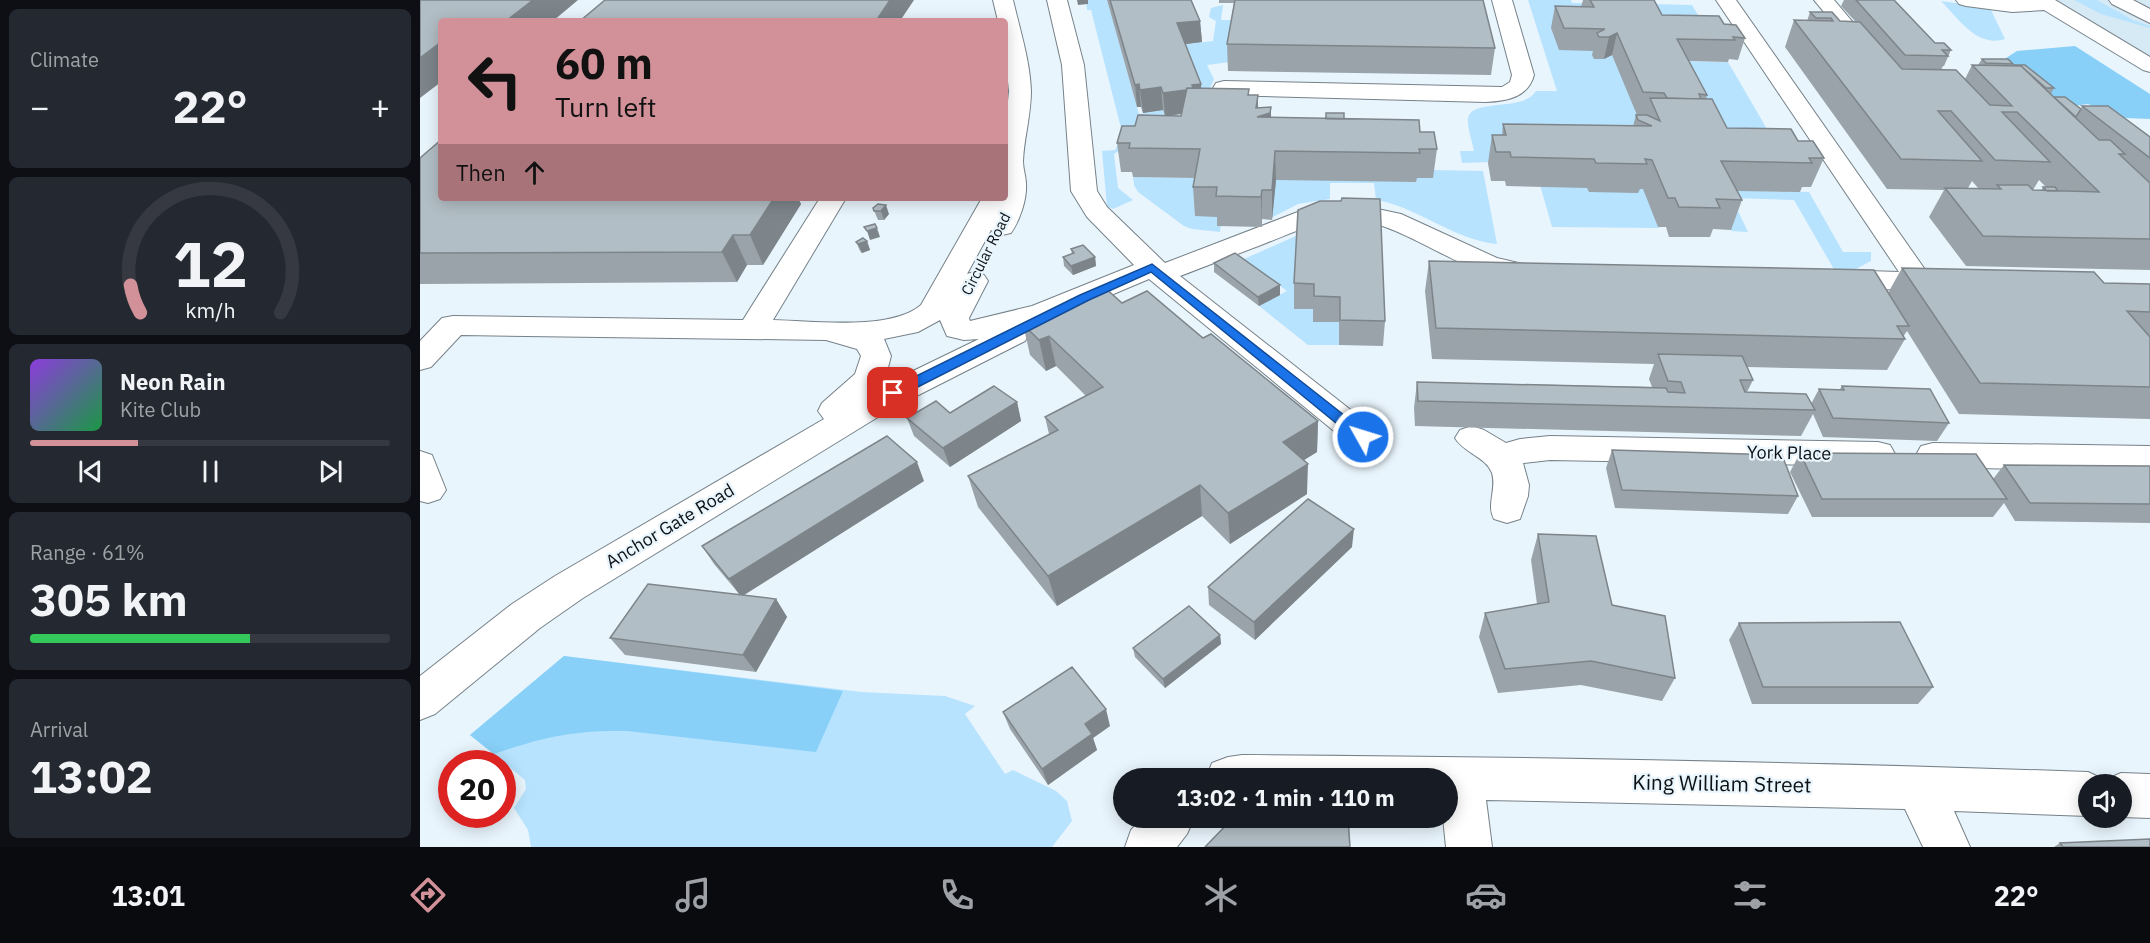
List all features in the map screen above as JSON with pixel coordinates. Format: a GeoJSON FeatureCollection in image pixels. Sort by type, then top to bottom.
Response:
{"type":"FeatureCollection","features":[{"type":"Feature","properties":{"kind":"street","name":"Circular Road"},"geometry":{"type":"LineString","coordinates":[[1003,0],[1008,18]]}},
{"type":"Feature","properties":{"kind":"street"},"geometry":{"type":"LineString","coordinates":[[1057,0],[1073,65],[1085,196],[1096,213],[1157,271],[1363,437]]}},
{"type":"Feature","properties":{"kind":"street"},"geometry":{"type":"LineString","coordinates":[[1224,88],[1486,95],[1510,92],[1520,85],[1523,75],[1502,0]]}},
{"type":"Feature","properties":{"kind":"street"},"geometry":{"type":"LineString","coordinates":[[1725,0],[1930,281],[1813,279]]}},
{"type":"Feature","properties":{"kind":"street"},"geometry":{"type":"LineString","coordinates":[[1824,0],[1885,73]]}},
{"type":"Feature","properties":{"kind":"street"},"geometry":{"type":"LineString","coordinates":[[1966,0],[2012,6],[2044,2],[2150,66]]}},
{"type":"Feature","properties":{"kind":"street"},"geometry":{"type":"LineString","coordinates":[[2119,0],[2150,17]]}},
{"type":"Feature","properties":{"kind":"street","name":"Circular Road"},"geometry":{"type":"LineString","coordinates":[[958,329],[954,321],[955,314],[1001,230],[1012,200],[1014,184],[1008,170],[1018,120],[1020,84],[1016,50],[1008,19]]}},
{"type":"Feature","properties":{"kind":"street"},"geometry":{"type":"LineString","coordinates":[[767,328],[831,201]]}},
{"type":"Feature","properties":{"kind":"street"},"geometry":{"type":"LineString","coordinates":[[751,478],[864,385],[873,370],[882,341],[893,332],[922,319],[933,310],[993,201]]}},
{"type":"Feature","properties":{"kind":"street"},"geometry":{"type":"LineString","coordinates":[[420,323],[870,331],[939,322],[969,331],[1042,313],[1312,216],[1338,212],[1385,216],[1496,268],[1520,273],[1546,274]]}},
{"type":"Feature","properties":{"kind":"street","name":"Anchor Gate Road"},"geometry":{"type":"LineString","coordinates":[[420,701],[526,616],[569,587],[886,397],[1084,297]]}},
{"type":"Feature","properties":{"kind":"street"},"geometry":{"type":"LineString","coordinates":[[420,360],[453,325]]}},
{"type":"Feature","properties":{"kind":"street"},"geometry":{"type":"LineString","coordinates":[[767,328],[863,340],[873,346],[881,370],[892,375],[917,377],[940,371],[956,359],[964,348],[964,338],[958,329]]}},
{"type":"Feature","properties":{"kind":"street"},"geometry":{"type":"LineString","coordinates":[[1472,438],[1501,458],[1510,471],[1512,480],[1507,509]]}},
{"type":"Feature","properties":{"kind":"street","name":"York Place"},"geometry":{"type":"LineString","coordinates":[[1501,458],[1520,451],[1550,448],[2150,459]]}},
{"type":"Feature","properties":{"kind":"street","name":"King William Street"},"geometry":{"type":"LineString","coordinates":[[1458,778],[2078,794]]}},
{"type":"Feature","properties":{"kind":"street"},"geometry":{"type":"LineString","coordinates":[[1461,778],[1469,847]]}},
{"type":"Feature","properties":{"kind":"street"},"geometry":{"type":"LineString","coordinates":[[1918,788],[1947,847]]}},
{"type":"Feature","properties":{"kind":"street"},"geometry":{"type":"LineString","coordinates":[[2132,795],[2150,796]]}},
{"type":"Feature","properties":{"kind":"street"},"geometry":{"type":"LineString","coordinates":[[1148,847],[1163,828]]}},
{"type":"Feature","properties":{"kind":"shaded area"},"geometry":{"type":"Polygon","coordinates":[[[1086,0],[1107,0],[1139,114],[1163,110],[1166,121],[1114,154],[1118,188],[1133,200],[1113,209],[1107,206],[1102,151],[1115,150],[1123,136],[1091,10],[1087,10],[1086,0]]]}},
{"type":"Feature","properties":{"kind":"shaded area"},"geometry":{"type":"Polygon","coordinates":[[[1528,0],[1571,0],[1572,3],[1599,3],[1609,47],[1656,156],[1462,163],[1460,151],[1474,151],[1468,122],[1472,112],[1479,108],[1521,101],[1536,91],[1557,91],[1528,0]]]}},
{"type":"Feature","properties":{"kind":"shaded area"},"geometry":{"type":"Polygon","coordinates":[[[2041,0],[2150,0],[2150,66],[2041,0]]]}},
{"type":"Feature","properties":{"kind":"shaded area"},"geometry":{"type":"Polygon","coordinates":[[[2074,0],[2097,0],[2150,28],[2101,14],[2074,0]]]}},
{"type":"Feature","properties":{"kind":"shaded area"},"geometry":{"type":"Polygon","coordinates":[[[1941,1],[1990,8],[2005,39],[1995,41],[1977,36],[1941,1]]]}},
{"type":"Feature","properties":{"kind":"shaded area"},"geometry":{"type":"Polygon","coordinates":[[[1648,4],[1692,5],[1712,38],[1657,37],[1648,4]]]}},
{"type":"Feature","properties":{"kind":"shaded area"},"geometry":{"type":"Polygon","coordinates":[[[1223,5],[1221,20],[1236,20],[1230,62],[1207,65],[1214,79],[1210,88],[1203,94],[1179,45],[1213,41],[1216,21],[1209,17],[1211,8],[1223,5]]]}},
{"type":"Feature","properties":{"kind":"shaded area"},"geometry":{"type":"Polygon","coordinates":[[[2075,46],[2150,94],[2150,119],[2126,118],[2088,104],[2065,107],[2003,60],[2017,51],[2075,46]]]}},
{"type":"Feature","properties":{"kind":"shaded area"},"geometry":{"type":"Polygon","coordinates":[[[1671,61],[1728,62],[1784,158],[1717,156],[1671,61]]]}},
{"type":"Feature","properties":{"kind":"shaded area"},"geometry":{"type":"Polygon","coordinates":[[[1432,170],[1483,171],[1497,244],[1466,236],[1407,209],[1376,200],[1374,183],[1330,183],[1330,199],[1298,204],[1271,218],[1273,176],[1433,178],[1432,170]]]}},
{"type":"Feature","properties":{"kind":"shaded area"},"geometry":{"type":"Polygon","coordinates":[[[1133,177],[1202,178],[1222,216],[1220,232],[1184,226],[1138,192],[1133,177]]]}},
{"type":"Feature","properties":{"kind":"shaded area"},"geometry":{"type":"Polygon","coordinates":[[[1540,185],[1646,185],[1659,228],[1552,227],[1540,185]]]}},
{"type":"Feature","properties":{"kind":"shaded area"},"geometry":{"type":"Polygon","coordinates":[[[1711,190],[1809,192],[1843,252],[1871,252],[1871,261],[1856,269],[1835,271],[1794,200],[1732,198],[1748,232],[1731,231],[1711,190]]]}},
{"type":"Feature","properties":{"kind":"shaded area"},"geometry":{"type":"Polygon","coordinates":[[[1298,235],[1314,322],[1339,322],[1339,345],[1308,345],[1259,306],[1287,291],[1244,259],[1298,235]]]}},
{"type":"Feature","properties":{"kind":"shaded area"},"geometry":{"type":"Polygon","coordinates":[[[564,656],[862,692],[945,696],[975,706],[965,714],[1005,774],[1013,770],[1056,791],[1067,801],[1072,821],[1052,847],[531,847],[528,830],[516,811],[516,805],[526,789],[525,780],[516,773],[516,750],[488,750],[470,735],[564,656]]]}},
{"type":"Feature","properties":{"kind":"shaded area"},"geometry":{"type":"Polygon","coordinates":[[[564,656],[843,691],[816,752],[627,731],[559,736],[506,750],[489,750],[470,735],[564,656]]]}},
{"type":"Feature","properties":{"kind":"building"},"geometry":{"type":"Polygon","coordinates":[[[420,0],[533,0],[510,18],[438,18],[438,44],[420,58],[420,0]]]}},
{"type":"Feature","properties":{"kind":"building"},"geometry":{"type":"Polygon","coordinates":[[[605,0],[890,0],[878,18],[584,18],[605,0]]]}},
{"type":"Feature","properties":{"kind":"building"},"geometry":{"type":"Polygon","coordinates":[[[1110,0],[1191,0],[1200,21],[1177,23],[1201,84],[1192,85],[1193,88],[1186,90],[1163,93],[1161,87],[1140,90],[1139,84],[1135,85],[1110,0]]]}},
{"type":"Feature","properties":{"kind":"building"},"geometry":{"type":"Polygon","coordinates":[[[1235,0],[1483,0],[1495,48],[1227,44],[1235,0]]]}},
{"type":"Feature","properties":{"kind":"building"},"geometry":{"type":"Polygon","coordinates":[[[1590,0],[1654,0],[1662,15],[1719,16],[1724,24],[1736,25],[1745,38],[1733,37],[1735,40],[1677,39],[1707,95],[1699,94],[1701,99],[1667,98],[1664,93],[1643,92],[1617,33],[1609,37],[1599,37],[1597,33],[1605,29],[1564,28],[1555,6],[1594,7],[1590,0]]]}},
{"type":"Feature","properties":{"kind":"building"},"geometry":{"type":"Polygon","coordinates":[[[1856,0],[1894,0],[1935,43],[1944,43],[1951,50],[1942,50],[1948,56],[1905,55],[1856,0]]]}},
{"type":"Feature","properties":{"kind":"building"},"geometry":{"type":"Polygon","coordinates":[[[1810,12],[1832,12],[1840,21],[1860,22],[1902,69],[1956,70],[1990,105],[2012,106],[1972,65],[2021,66],[2099,140],[2110,140],[2125,154],[2119,154],[2150,183],[2150,239],[1983,236],[1945,188],[2001,189],[1997,185],[2028,185],[2033,190],[2099,192],[2017,112],[2002,112],[2050,162],[1995,160],[1951,111],[1938,111],[1982,161],[1901,159],[1794,20],[1833,21],[1831,18],[1816,18],[1810,12]]]}},
{"type":"Feature","properties":{"kind":"building"},"geometry":{"type":"Polygon","coordinates":[[[1982,59],[2008,59],[2013,64],[1986,63],[1982,59]]]}},
{"type":"Feature","properties":{"kind":"building"},"geometry":{"type":"Polygon","coordinates":[[[2013,65],[2025,65],[2054,88],[2046,88],[2021,66],[2013,65]]]}},
{"type":"Feature","properties":{"kind":"building"},"geometry":{"type":"Polygon","coordinates":[[[1187,88],[1249,89],[1248,95],[1258,95],[1256,108],[1271,107],[1270,113],[1257,117],[1419,120],[1420,132],[1434,132],[1437,149],[1419,149],[1420,153],[1275,151],[1272,190],[1262,190],[1261,197],[1216,196],[1217,187],[1193,187],[1200,149],[1129,148],[1130,143],[1117,143],[1122,126],[1135,126],[1138,115],[1181,116],[1187,88]]]}},
{"type":"Feature","properties":{"kind":"building"},"geometry":{"type":"Polygon","coordinates":[[[2054,97],[2065,97],[2081,109],[2076,117],[2054,97]]]}},
{"type":"Feature","properties":{"kind":"building"},"geometry":{"type":"Polygon","coordinates":[[[1650,98],[1712,99],[1727,128],[1791,129],[1798,141],[1813,141],[1824,158],[1809,158],[1812,163],[1721,161],[1742,200],[1716,199],[1720,208],[1679,207],[1675,198],[1668,198],[1652,160],[1645,159],[1647,164],[1596,163],[1594,159],[1511,157],[1510,152],[1496,152],[1492,135],[1506,135],[1503,124],[1652,126],[1638,120],[1636,115],[1647,115],[1660,121],[1650,98]]]}},
{"type":"Feature","properties":{"kind":"building"},"geometry":{"type":"Polygon","coordinates":[[[2082,106],[2108,106],[2150,137],[2150,158],[2082,106]]]}},
{"type":"Feature","properties":{"kind":"building"},"geometry":{"type":"Polygon","coordinates":[[[1326,113],[1344,113],[1344,119],[1326,119],[1326,113]]]}},
{"type":"Feature","properties":{"kind":"building"},"geometry":{"type":"Polygon","coordinates":[[[438,143],[438,201],[772,201],[750,235],[733,235],[722,252],[420,253],[420,158],[438,143]]]}},
{"type":"Feature","properties":{"kind":"building"},"geometry":{"type":"Polygon","coordinates":[[[2043,187],[2055,187],[2058,191],[2047,191],[2043,187]]]}},
{"type":"Feature","properties":{"kind":"building"},"geometry":{"type":"Polygon","coordinates":[[[1342,198],[1380,199],[1385,321],[1340,320],[1340,297],[1314,296],[1314,284],[1294,283],[1298,210],[1320,201],[1341,201],[1342,198]]]}},
{"type":"Feature","properties":{"kind":"building"},"geometry":{"type":"Polygon","coordinates":[[[878,204],[886,205],[881,211],[874,211],[873,208],[878,204]]]}},
{"type":"Feature","properties":{"kind":"building"},"geometry":{"type":"Polygon","coordinates":[[[875,224],[877,228],[867,231],[864,227],[875,224]]]}},
{"type":"Feature","properties":{"kind":"building"},"geometry":{"type":"Polygon","coordinates":[[[863,238],[867,241],[858,244],[856,242],[863,238]]]}},
{"type":"Feature","properties":{"kind":"building"},"geometry":{"type":"Polygon","coordinates":[[[1083,245],[1095,257],[1071,266],[1063,257],[1074,253],[1071,249],[1083,245]]]}},
{"type":"Feature","properties":{"kind":"building"},"geometry":{"type":"Polygon","coordinates":[[[1235,253],[1280,285],[1258,297],[1214,263],[1235,253]]]}},
{"type":"Feature","properties":{"kind":"building"},"geometry":{"type":"Polygon","coordinates":[[[1429,261],[1874,270],[1909,326],[1897,326],[1905,339],[1436,328],[1429,261]]]}},
{"type":"Feature","properties":{"kind":"building"},"geometry":{"type":"Polygon","coordinates":[[[1902,268],[2094,272],[2104,283],[2150,284],[2150,312],[2127,311],[2150,337],[2150,387],[1980,383],[1902,268]]]}},
{"type":"Feature","properties":{"kind":"building"},"geometry":{"type":"Polygon","coordinates":[[[1103,286],[1122,303],[1147,291],[1203,338],[1211,334],[1318,421],[1283,442],[1308,464],[1228,513],[1200,485],[1048,576],[968,476],[1058,430],[1045,417],[1103,387],[1049,336],[1039,340],[1023,324],[1103,286]]]}},
{"type":"Feature","properties":{"kind":"building"},"geometry":{"type":"Polygon","coordinates":[[[1658,354],[1742,356],[1753,380],[1740,380],[1745,392],[1806,394],[1815,410],[1418,401],[1417,382],[1666,388],[1668,392],[1685,393],[1681,382],[1668,381],[1658,354]]]}},
{"type":"Feature","properties":{"kind":"building"},"geometry":{"type":"Polygon","coordinates":[[[994,386],[1017,402],[943,448],[907,418],[936,401],[950,413],[994,386]]]}},
{"type":"Feature","properties":{"kind":"building"},"geometry":{"type":"Polygon","coordinates":[[[1842,386],[1930,389],[1949,423],[1833,418],[1819,389],[1844,390],[1842,386]]]}},
{"type":"Feature","properties":{"kind":"building"},"geometry":{"type":"Polygon","coordinates":[[[887,436],[917,462],[729,579],[702,546],[887,436]]]}},
{"type":"Feature","properties":{"kind":"building"},"geometry":{"type":"Polygon","coordinates":[[[1612,450],[1782,455],[1798,496],[1622,490],[1612,450]]]}},
{"type":"Feature","properties":{"kind":"building"},"geometry":{"type":"Polygon","coordinates":[[[1800,453],[1976,454],[2007,499],[1822,499],[1800,453]]]}},
{"type":"Feature","properties":{"kind":"building"},"geometry":{"type":"Polygon","coordinates":[[[2004,465],[2150,466],[2150,504],[2030,503],[2004,465]]]}},
{"type":"Feature","properties":{"kind":"building"},"geometry":{"type":"Polygon","coordinates":[[[1308,499],[1354,529],[1254,622],[1208,587],[1308,499]]]}},
{"type":"Feature","properties":{"kind":"building"},"geometry":{"type":"Polygon","coordinates":[[[1538,534],[1596,536],[1612,605],[1665,616],[1675,678],[1591,661],[1505,669],[1485,613],[1549,602],[1538,534]]]}},
{"type":"Feature","properties":{"kind":"building"},"geometry":{"type":"Polygon","coordinates":[[[648,584],[776,599],[743,655],[610,638],[648,584]]]}},
{"type":"Feature","properties":{"kind":"building"},"geometry":{"type":"Polygon","coordinates":[[[1189,606],[1220,635],[1163,679],[1133,648],[1189,606]]]}},
{"type":"Feature","properties":{"kind":"building"},"geometry":{"type":"Polygon","coordinates":[[[1900,622],[1933,687],[1763,687],[1739,623],[1900,622]]]}},
{"type":"Feature","properties":{"kind":"building"},"geometry":{"type":"Polygon","coordinates":[[[1072,667],[1106,709],[1085,724],[1092,734],[1042,769],[1003,712],[1072,667]]]}},
{"type":"Feature","properties":{"kind":"building"},"geometry":{"type":"Polygon","coordinates":[[[1223,828],[1349,828],[1350,847],[1205,847],[1223,828]]]}},
{"type":"Feature","properties":{"kind":"building"},"geometry":{"type":"Polygon","coordinates":[[[2150,839],[2150,847],[2063,847],[2060,843],[2150,839]]]}},
{"type":"Feature","properties":{"kind":"route"},"geometry":{"type":"LineString","coordinates":[[893,393],[1035,324],[1084,297],[1152,267],[1363,437]]}}]}
